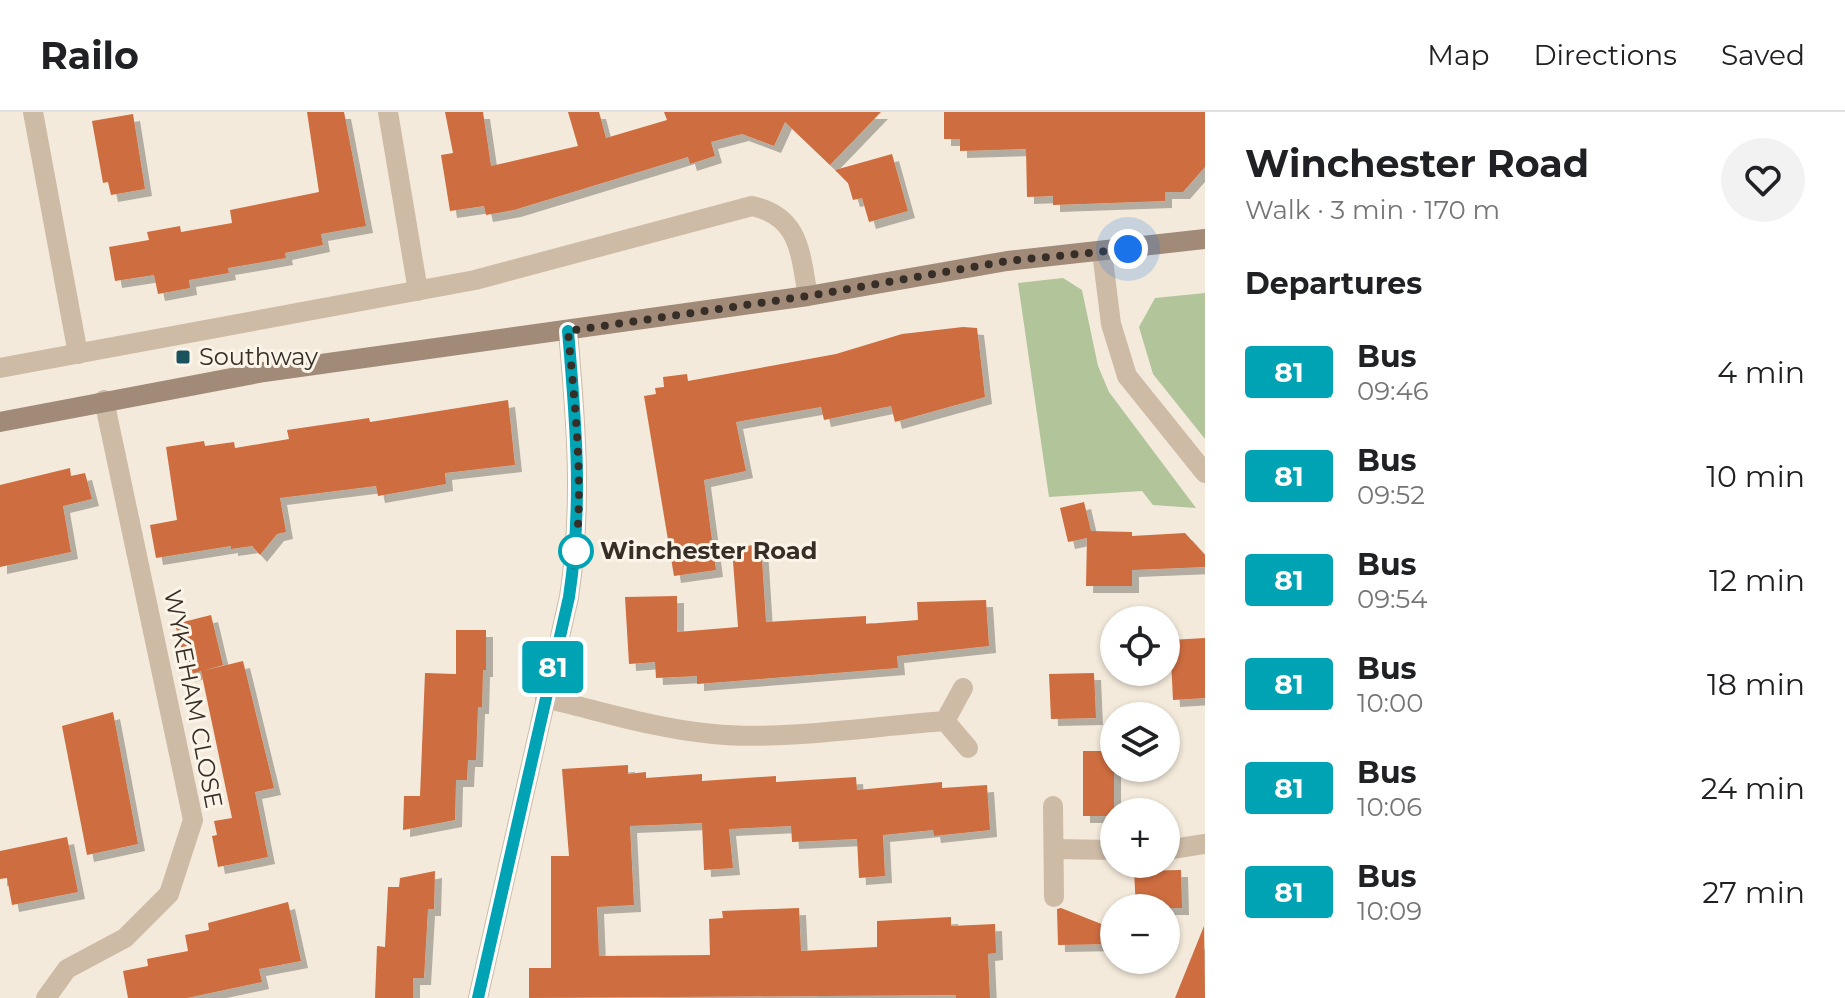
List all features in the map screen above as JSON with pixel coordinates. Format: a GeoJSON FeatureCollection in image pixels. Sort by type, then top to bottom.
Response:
{"type":"FeatureCollection","features":[{"type":"Feature","properties":{"kind":"street"},"geometry":{"type":"LineString","coordinates":[[33,112],[78,354]]}},
{"type":"Feature","properties":{"kind":"street"},"geometry":{"type":"LineString","coordinates":[[388,112],[418,291]]}},
{"type":"Feature","properties":{"kind":"street"},"geometry":{"type":"LineString","coordinates":[[0,368],[475,280],[752,206],[775,211],[788,224],[799,247],[808,296]]}},
{"type":"Feature","properties":{"kind":"street"},"geometry":{"type":"LineString","coordinates":[[0,422],[264,372],[808,296],[1007,261],[1205,239]]}},
{"type":"Feature","properties":{"kind":"street"},"geometry":{"type":"LineString","coordinates":[[1102,252],[1111,324],[1127,376],[1205,473]]}},
{"type":"Feature","properties":{"kind":"street"},"geometry":{"type":"LineString","coordinates":[[478,998],[569,597],[578,535],[575,407],[568,331]]}},
{"type":"Feature","properties":{"kind":"street","name":"WYKEHAM CLOSE"},"geometry":{"type":"LineString","coordinates":[[46,998],[67,969],[125,938],[169,894],[193,820],[104,400]]}},
{"type":"Feature","properties":{"kind":"street"},"geometry":{"type":"LineString","coordinates":[[945,721],[963,688]]}},
{"type":"Feature","properties":{"kind":"street"},"geometry":{"type":"LineString","coordinates":[[545,698],[667,727],[714,734],[945,721]]}},
{"type":"Feature","properties":{"kind":"street"},"geometry":{"type":"LineString","coordinates":[[945,721],[968,748]]}},
{"type":"Feature","properties":{"kind":"street"},"geometry":{"type":"LineString","coordinates":[[1053,806],[1054,897]]}},
{"type":"Feature","properties":{"kind":"street"},"geometry":{"type":"LineString","coordinates":[[1180,848],[1205,844]]}},
{"type":"Feature","properties":{"kind":"street"},"geometry":{"type":"LineString","coordinates":[[1054,849],[1100,850]]}},
{"type":"Feature","properties":{"kind":"green space"},"geometry":{"type":"Polygon","coordinates":[[[1063,278],[1082,290],[1098,366],[1109,392],[1196,508],[1153,505],[1142,491],[1049,497],[1018,283],[1063,278]]]}},
{"type":"Feature","properties":{"kind":"green space"},"geometry":{"type":"Polygon","coordinates":[[[1205,293],[1205,439],[1153,374],[1139,327],[1155,298],[1205,293]]]}},
{"type":"Feature","properties":{"kind":"building"},"geometry":{"type":"Polygon","coordinates":[[[307,112],[344,112],[366,226],[321,234],[323,245],[285,253],[286,258],[228,268],[229,273],[189,280],[190,288],[158,294],[154,275],[115,281],[109,247],[149,240],[147,232],[180,226],[181,232],[232,223],[230,210],[319,192],[307,112]]]}},
{"type":"Feature","properties":{"kind":"building"},"geometry":{"type":"Polygon","coordinates":[[[445,112],[483,112],[491,166],[578,146],[568,112],[599,112],[606,138],[667,120],[664,112],[881,112],[830,165],[785,122],[774,146],[742,134],[711,142],[715,156],[690,164],[688,157],[514,210],[486,215],[484,206],[450,211],[441,155],[453,153],[445,112]]]}},
{"type":"Feature","properties":{"kind":"building"},"geometry":{"type":"Polygon","coordinates":[[[944,112],[1205,112],[1205,167],[1183,192],[1165,192],[1165,201],[1053,205],[1053,196],[1027,197],[1026,149],[960,151],[960,139],[944,139],[944,112]]]}},
{"type":"Feature","properties":{"kind":"building"},"geometry":{"type":"Polygon","coordinates":[[[133,114],[145,189],[111,195],[108,182],[103,183],[92,121],[133,114]]]}},
{"type":"Feature","properties":{"kind":"building"},"geometry":{"type":"Polygon","coordinates":[[[892,154],[908,211],[869,222],[862,198],[853,200],[848,183],[835,170],[892,154]]]}},
{"type":"Feature","properties":{"kind":"building"},"geometry":{"type":"Polygon","coordinates":[[[977,328],[985,397],[895,422],[891,406],[824,420],[821,407],[736,422],[746,471],[704,480],[716,570],[674,576],[644,396],[656,394],[655,388],[664,387],[663,377],[687,374],[688,381],[836,354],[902,334],[977,328]]]}},
{"type":"Feature","properties":{"kind":"building"},"geometry":{"type":"Polygon","coordinates":[[[508,400],[515,465],[445,473],[446,484],[378,496],[376,486],[280,498],[286,532],[277,534],[260,555],[252,546],[231,549],[231,546],[156,558],[150,525],[177,520],[166,447],[204,441],[205,446],[234,442],[235,448],[289,439],[287,430],[369,418],[370,422],[508,400]]]}},
{"type":"Feature","properties":{"kind":"building"},"geometry":{"type":"Polygon","coordinates":[[[70,468],[71,476],[85,473],[92,499],[63,506],[71,552],[0,567],[0,485],[70,468]]]}},
{"type":"Feature","properties":{"kind":"building"},"geometry":{"type":"Polygon","coordinates":[[[1084,502],[1091,531],[1132,532],[1132,536],[1185,533],[1205,555],[1205,567],[1132,570],[1132,586],[1086,586],[1087,538],[1068,542],[1060,508],[1084,502]]]}},
{"type":"Feature","properties":{"kind":"building"},"geometry":{"type":"Polygon","coordinates":[[[761,544],[766,622],[866,616],[866,624],[918,620],[917,602],[986,600],[989,646],[897,656],[898,668],[697,684],[697,676],[656,678],[655,662],[629,664],[625,597],[677,596],[677,632],[738,627],[732,548],[761,544]]]}},
{"type":"Feature","properties":{"kind":"building"},"geometry":{"type":"Polygon","coordinates":[[[211,615],[223,665],[202,671],[243,661],[274,788],[255,792],[268,857],[218,867],[212,836],[217,835],[214,821],[232,818],[201,671],[188,675],[175,624],[211,615]]]}},
{"type":"Feature","properties":{"kind":"building"},"geometry":{"type":"Polygon","coordinates":[[[456,630],[486,630],[486,670],[483,670],[482,707],[478,707],[476,760],[468,760],[467,780],[456,780],[455,820],[403,830],[404,796],[420,796],[425,673],[456,674],[456,630]]]}},
{"type":"Feature","properties":{"kind":"building"},"geometry":{"type":"Polygon","coordinates":[[[1205,638],[1205,698],[1173,700],[1172,686],[1180,686],[1180,639],[1205,638]]]}},
{"type":"Feature","properties":{"kind":"building"},"geometry":{"type":"Polygon","coordinates":[[[1094,673],[1096,718],[1051,719],[1049,674],[1094,673]]]}},
{"type":"Feature","properties":{"kind":"building"},"geometry":{"type":"Polygon","coordinates":[[[113,712],[138,844],[87,855],[62,726],[113,712]]]}},
{"type":"Feature","properties":{"kind":"building"},"geometry":{"type":"Polygon","coordinates":[[[1083,751],[1100,751],[1100,782],[1114,782],[1114,798],[1100,798],[1100,816],[1083,816],[1083,751]]]}},
{"type":"Feature","properties":{"kind":"building"},"geometry":{"type":"Polygon","coordinates":[[[628,765],[628,774],[646,772],[646,778],[702,774],[702,781],[776,776],[776,782],[856,777],[857,790],[942,782],[942,788],[987,785],[990,830],[934,836],[933,830],[883,835],[885,876],[859,878],[857,839],[792,842],[791,826],[729,829],[733,868],[704,870],[702,823],[630,826],[634,905],[597,907],[599,956],[710,955],[709,919],[723,918],[722,911],[799,908],[801,951],[877,947],[877,921],[951,917],[951,926],[995,924],[996,953],[988,954],[990,998],[956,998],[956,995],[529,998],[529,968],[551,968],[551,856],[569,856],[562,769],[628,765]]]}},
{"type":"Feature","properties":{"kind":"building"},"geometry":{"type":"Polygon","coordinates":[[[67,837],[78,892],[12,905],[7,878],[0,879],[0,851],[67,837]]]}},
{"type":"Feature","properties":{"kind":"building"},"geometry":{"type":"Polygon","coordinates":[[[1180,870],[1182,908],[1180,894],[1135,894],[1134,878],[1180,878],[1180,870]]]}},
{"type":"Feature","properties":{"kind":"building"},"geometry":{"type":"Polygon","coordinates":[[[435,871],[434,909],[428,909],[424,978],[413,978],[413,998],[375,998],[377,946],[385,947],[388,887],[399,887],[400,878],[435,871]]]}},
{"type":"Feature","properties":{"kind":"building"},"geometry":{"type":"Polygon","coordinates":[[[288,902],[301,961],[259,969],[262,982],[187,998],[128,998],[123,971],[148,966],[147,959],[188,951],[185,935],[209,930],[208,923],[288,902]]]}},
{"type":"Feature","properties":{"kind":"building"},"geometry":{"type":"Polygon","coordinates":[[[1057,909],[1100,923],[1100,944],[1058,945],[1057,909]]]}},
{"type":"Feature","properties":{"kind":"building"},"geometry":{"type":"Polygon","coordinates":[[[1204,926],[1205,998],[1175,998],[1204,926]]]}},
{"type":"Feature","properties":{"kind":"bus line","name":"81"},"geometry":{"type":"LineString","coordinates":[[478,998],[569,597],[578,535],[575,407],[568,331]]}},
{"type":"Feature","properties":{"kind":"place","name":"Southway"},"geometry":{"type":"Point","coordinates":[183,357]}},
{"type":"Feature","properties":{"kind":"place","name":"Winchester Road"},"geometry":{"type":"Point","coordinates":[576,551]}},
{"type":"Feature","properties":{"kind":"route"},"geometry":{"type":"LineString","coordinates":[[576,551],[574,566],[578,535],[578,476],[568,331],[808,296],[1007,261],[1128,249]]}}]}
